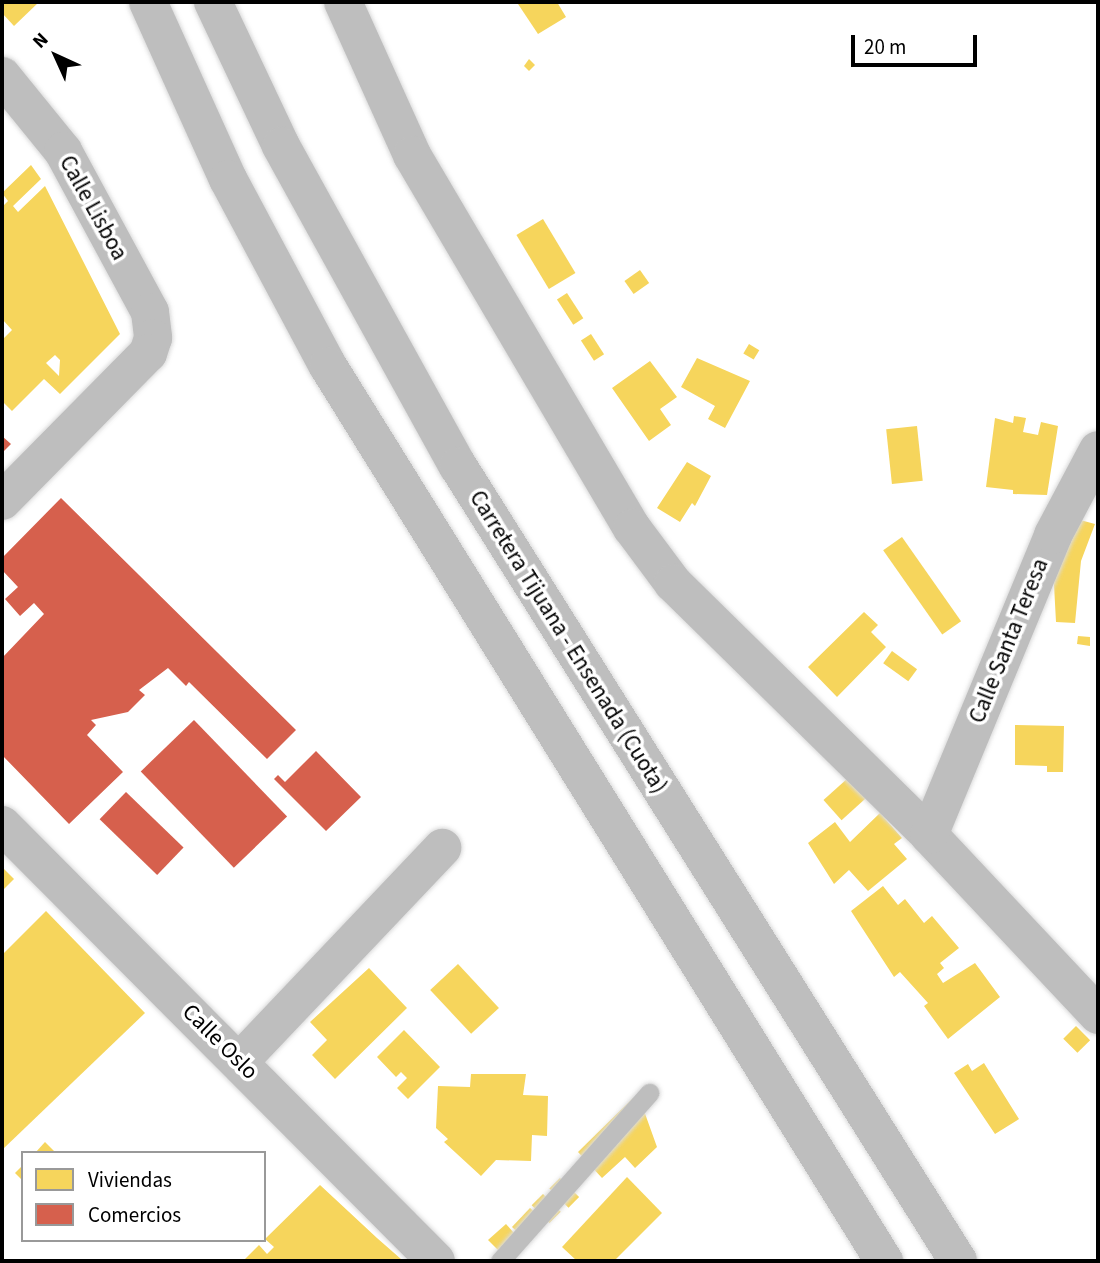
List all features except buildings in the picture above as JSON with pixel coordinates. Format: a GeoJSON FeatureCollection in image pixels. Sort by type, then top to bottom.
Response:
{"type":"FeatureCollection","features":[{"type":"Feature","properties":{"kind":"main road"},"geometry":{"type":"LineString","coordinates":[[148,2],[228,178],[328,366],[884,1261]]}},
{"type":"Feature","properties":{"kind":"main road","name":"Carretera Tijuana - Ensenada (Cuota)"},"geometry":{"type":"LineString","coordinates":[[213,2],[281,146],[458,466],[958,1261]]}},
{"type":"Feature","properties":{"kind":"main road"},"geometry":{"type":"LineString","coordinates":[[343,2],[412,155],[632,528],[673,583],[929,835],[1098,1015]]}},
{"type":"Feature","properties":{"kind":"main road","name":"Calle Lisboa"},"geometry":{"type":"LineString","coordinates":[[2,76],[63,151],[149,312],[153,338],[148,353],[2,501]]}},
{"type":"Feature","properties":{"kind":"main road","name":"Calle Santa Teresa"},"geometry":{"type":"LineString","coordinates":[[929,835],[1053,535],[1098,450]]}},
{"type":"Feature","properties":{"kind":"main road","name":"Calle Oslo"},"geometry":{"type":"LineString","coordinates":[[2,825],[240,1060],[436,1261]]}},
{"type":"Feature","properties":{"kind":"main road"},"geometry":{"type":"LineString","coordinates":[[240,1060],[442,848]]}},
{"type":"Feature","properties":{"kind":"lane"},"geometry":{"type":"LineString","coordinates":[[500,1261],[649,1093]]}}]}
